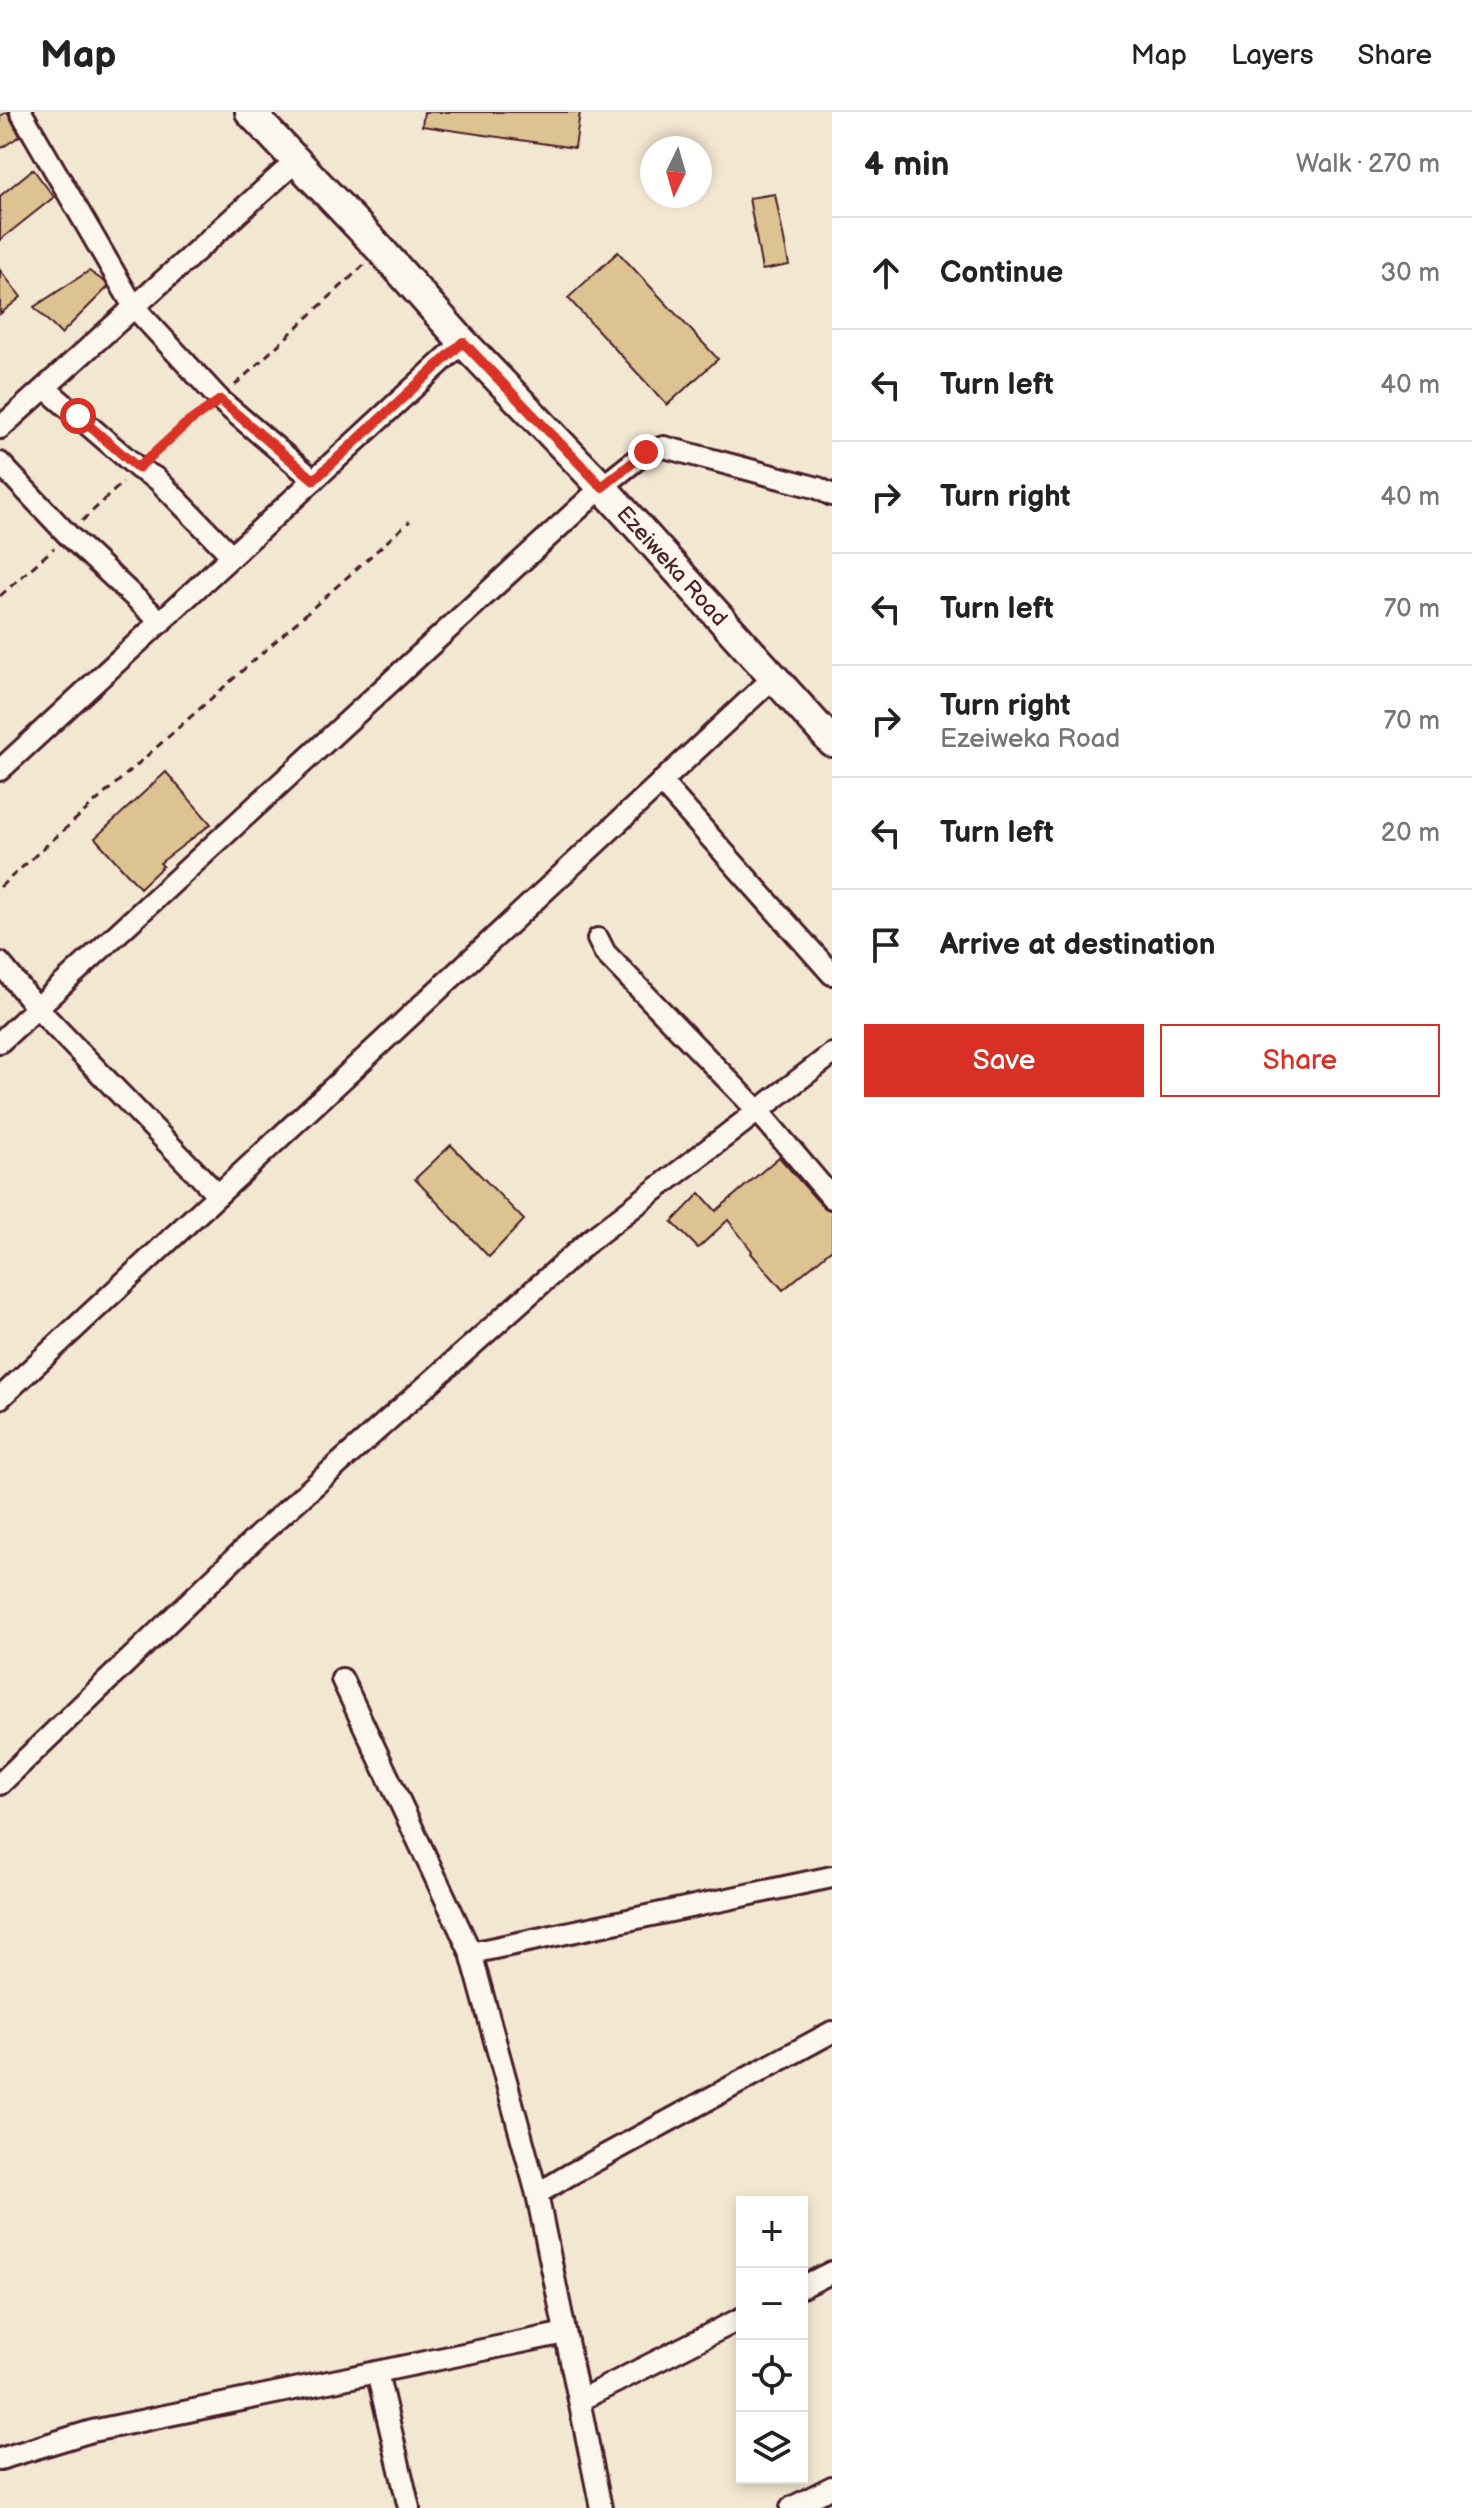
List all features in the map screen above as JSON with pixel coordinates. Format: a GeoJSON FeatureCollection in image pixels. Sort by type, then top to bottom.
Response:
{"type":"FeatureCollection","features":[{"type":"Feature","properties":{"kind":"main road","name":"Ezeiweka Road"},"geometry":{"type":"LineString","coordinates":[[250,112],[602,487],[832,742]]}},
{"type":"Feature","properties":{"kind":"street"},"geometry":{"type":"LineString","coordinates":[[21,112],[134,307],[220,400],[314,480]]}},
{"type":"Feature","properties":{"kind":"street"},"geometry":{"type":"LineString","coordinates":[[0,428],[295,162]]}},
{"type":"Feature","properties":{"kind":"street"},"geometry":{"type":"LineString","coordinates":[[0,770],[463,342]]}},
{"type":"Feature","properties":{"kind":"street"},"geometry":{"type":"LineString","coordinates":[[45,388],[138,468],[157,479],[232,556]]}},
{"type":"Feature","properties":{"kind":"street"},"geometry":{"type":"LineString","coordinates":[[0,1042],[602,487],[646,452],[664,447],[818,488],[832,495]]}},
{"type":"Feature","properties":{"kind":"street"},"geometry":{"type":"LineString","coordinates":[[0,463],[68,535],[161,622]]}},
{"type":"Feature","properties":{"kind":"street"},"geometry":{"type":"LineString","coordinates":[[0,1398],[773,678]]}},
{"type":"Feature","properties":{"kind":"street"},"geometry":{"type":"LineString","coordinates":[[661,782],[832,974]]}},
{"type":"Feature","properties":{"kind":"street"},"geometry":{"type":"LineString","coordinates":[[598,939],[605,953],[758,1111],[832,1198]]}},
{"type":"Feature","properties":{"kind":"street"},"geometry":{"type":"LineString","coordinates":[[0,963],[37,1008],[218,1195]]}},
{"type":"Feature","properties":{"kind":"street"},"geometry":{"type":"LineString","coordinates":[[0,1784],[260,1534],[589,1241],[832,1054]]}},
{"type":"Feature","properties":{"kind":"street"},"geometry":{"type":"LineString","coordinates":[[342,1679],[471,1953],[537,2194],[601,2508]]}},
{"type":"Feature","properties":{"kind":"street"},"geometry":{"type":"LineString","coordinates":[[471,1953],[832,1877]]}},
{"type":"Feature","properties":{"kind":"street"},"geometry":{"type":"LineString","coordinates":[[537,2194],[832,2032]]}},
{"type":"Feature","properties":{"kind":"street"},"geometry":{"type":"LineString","coordinates":[[808,2284],[832,2272]]}},
{"type":"Feature","properties":{"kind":"street"},"geometry":{"type":"LineString","coordinates":[[580,2400],[736,2321]]}},
{"type":"Feature","properties":{"kind":"street"},"geometry":{"type":"LineString","coordinates":[[0,2459],[92,2431],[565,2333]]}},
{"type":"Feature","properties":{"kind":"street"},"geometry":{"type":"LineString","coordinates":[[377,2372],[409,2508]]}},
{"type":"Feature","properties":{"kind":"street"},"geometry":{"type":"LineString","coordinates":[[791,2508],[832,2487]]}},
{"type":"Feature","properties":{"kind":"path"},"geometry":{"type":"LineString","coordinates":[[0,596],[186,424],[220,400],[381,250]]}},
{"type":"Feature","properties":{"kind":"path"},"geometry":{"type":"LineString","coordinates":[[0,887],[410,521]]}},
{"type":"Feature","properties":{"kind":"building"},"geometry":{"type":"Polygon","coordinates":[[[7,112],[20,136],[0,149],[0,116],[7,112]]]}},
{"type":"Feature","properties":{"kind":"building"},"geometry":{"type":"Polygon","coordinates":[[[424,112],[580,112],[575,148],[422,126],[424,112]]]}},
{"type":"Feature","properties":{"kind":"building"},"geometry":{"type":"Polygon","coordinates":[[[33,169],[54,197],[0,240],[0,196],[33,169]]]}},
{"type":"Feature","properties":{"kind":"building"},"geometry":{"type":"Polygon","coordinates":[[[775,194],[789,265],[762,270],[749,198],[775,194]]]}},
{"type":"Feature","properties":{"kind":"building"},"geometry":{"type":"Polygon","coordinates":[[[618,252],[718,359],[667,405],[568,298],[618,252]]]}},
{"type":"Feature","properties":{"kind":"building"},"geometry":{"type":"Polygon","coordinates":[[[0,270],[21,297],[0,314],[0,270]]]}},
{"type":"Feature","properties":{"kind":"building"},"geometry":{"type":"Polygon","coordinates":[[[89,271],[108,287],[61,334],[34,307],[89,271]]]}},
{"type":"Feature","properties":{"kind":"building"},"geometry":{"type":"Polygon","coordinates":[[[166,772],[211,824],[160,863],[163,866],[140,888],[95,838],[166,772]]]}},
{"type":"Feature","properties":{"kind":"building"},"geometry":{"type":"Polygon","coordinates":[[[451,1145],[524,1220],[489,1257],[415,1179],[451,1145]]]}},
{"type":"Feature","properties":{"kind":"building"},"geometry":{"type":"Polygon","coordinates":[[[779,1157],[822,1206],[832,1211],[832,1249],[783,1290],[728,1220],[698,1248],[672,1222],[700,1193],[716,1211],[779,1157]]]}},
{"type":"Feature","properties":{"kind":"route"},"geometry":{"type":"LineString","coordinates":[[78,416],[138,468],[186,424],[220,400],[314,480],[463,342],[602,487],[646,452]]}}]}
